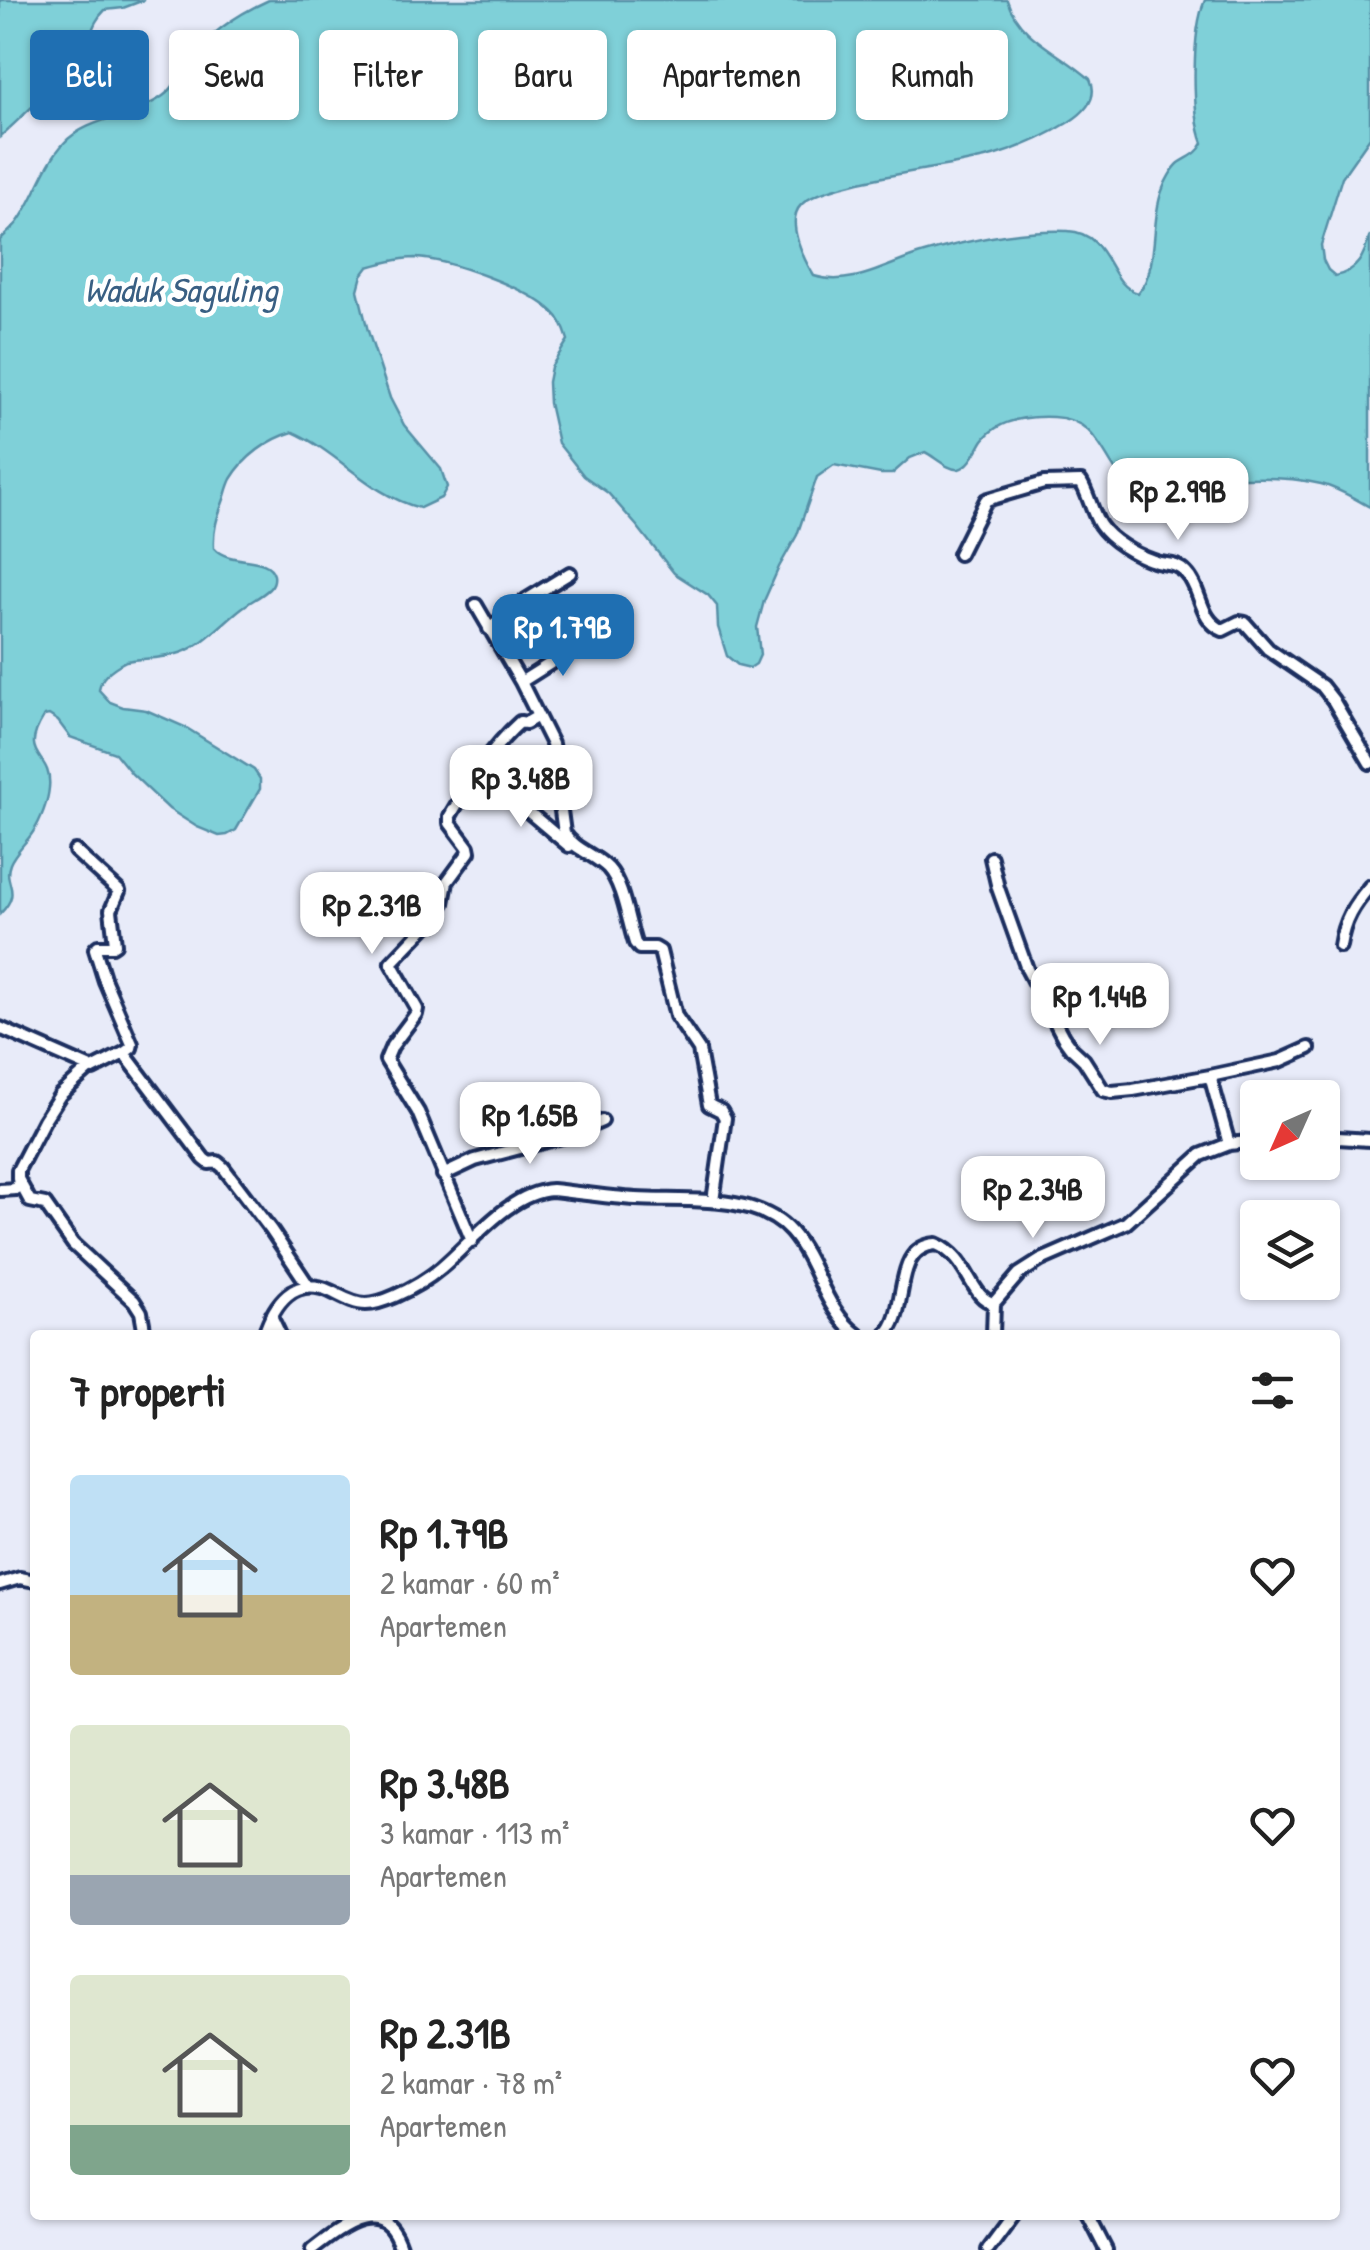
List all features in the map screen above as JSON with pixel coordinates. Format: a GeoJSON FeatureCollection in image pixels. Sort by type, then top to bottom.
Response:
{"type":"FeatureCollection","features":[{"type":"Feature","properties":{"kind":"street"},"geometry":{"type":"LineString","coordinates":[[959,554],[986,500],[1044,484],[1082,482],[1101,526],[1116,540],[1158,563],[1175,563],[1190,575],[1208,618],[1216,627],[1222,630],[1245,623],[1268,648],[1322,686],[1370,764]]}},
{"type":"Feature","properties":{"kind":"street"},"geometry":{"type":"LineString","coordinates":[[488,629],[570,572]]}},
{"type":"Feature","properties":{"kind":"street"},"geometry":{"type":"LineString","coordinates":[[476,605],[552,744],[564,833],[576,847]]}},
{"type":"Feature","properties":{"kind":"street"},"geometry":{"type":"LineString","coordinates":[[521,682],[584,642]]}},
{"type":"Feature","properties":{"kind":"street"},"geometry":{"type":"LineString","coordinates":[[472,1241],[418,1112],[386,1060],[418,1009],[391,963],[426,928],[443,903],[448,882],[469,852],[449,818],[478,769],[518,724],[538,716]]}},
{"type":"Feature","properties":{"kind":"street"},"geometry":{"type":"LineString","coordinates":[[478,769],[562,842],[599,861],[617,884],[636,946],[660,951],[676,1016],[697,1045],[708,1105],[721,1111],[725,1118],[713,1200]]}},
{"type":"Feature","properties":{"kind":"street"},"geometry":{"type":"LineString","coordinates":[[0,1028],[90,1068],[131,1048],[95,951],[98,946],[114,944],[111,910],[120,892],[75,850]]}},
{"type":"Feature","properties":{"kind":"street"},"geometry":{"type":"LineString","coordinates":[[991,858],[1027,969],[1063,1037],[1106,1092],[1210,1076],[1280,1060],[1308,1048]]}},
{"type":"Feature","properties":{"kind":"street"},"geometry":{"type":"LineString","coordinates":[[1340,946],[1350,912],[1370,886]]}},
{"type":"Feature","properties":{"kind":"street"},"geometry":{"type":"LineString","coordinates":[[124,1053],[204,1159],[223,1167],[308,1285]]}},
{"type":"Feature","properties":{"kind":"street"},"geometry":{"type":"LineString","coordinates":[[90,1068],[52,1106],[18,1170],[19,1181],[30,1201],[48,1207],[80,1252],[134,1302],[141,1312],[144,1330]]}},
{"type":"Feature","properties":{"kind":"street"},"geometry":{"type":"LineString","coordinates":[[1210,1076],[1229,1144]]}},
{"type":"Feature","properties":{"kind":"street"},"geometry":{"type":"LineString","coordinates":[[443,1175],[475,1160],[569,1135],[602,1121]]}},
{"type":"Feature","properties":{"kind":"street"},"geometry":{"type":"LineString","coordinates":[[1340,1138],[1370,1140]]}},
{"type":"Feature","properties":{"kind":"street"},"geometry":{"type":"LineString","coordinates":[[994,1330],[994,1303],[1019,1274],[1041,1260],[1126,1223],[1201,1155],[1240,1143]]}},
{"type":"Feature","properties":{"kind":"street"},"geometry":{"type":"LineString","coordinates":[[0,1190],[16,1189],[19,1181]]}},
{"type":"Feature","properties":{"kind":"street"},"geometry":{"type":"LineString","coordinates":[[266,1330],[270,1316],[287,1296],[308,1285],[365,1304],[395,1296],[437,1271],[526,1195],[552,1190],[634,1199],[713,1200],[771,1216],[792,1233],[835,1311],[851,1330]]}},
{"type":"Feature","properties":{"kind":"street"},"geometry":{"type":"LineString","coordinates":[[890,1330],[896,1319],[908,1264],[928,1244],[954,1254],[979,1296],[994,1303]]}},
{"type":"Feature","properties":{"kind":"street"},"geometry":{"type":"LineString","coordinates":[[270,1316],[277,1330]]}},
{"type":"Feature","properties":{"kind":"street"},"geometry":{"type":"LineString","coordinates":[[0,1584],[20,1578],[30,1580]]}},
{"type":"Feature","properties":{"kind":"street"},"geometry":{"type":"LineString","coordinates":[[312,2250],[359,2220]]}},
{"type":"Feature","properties":{"kind":"street"},"geometry":{"type":"LineString","coordinates":[[382,2220],[395,2232],[401,2250]]}},
{"type":"Feature","properties":{"kind":"street"},"geometry":{"type":"LineString","coordinates":[[988,2250],[1010,2220]]}},
{"type":"Feature","properties":{"kind":"street"},"geometry":{"type":"LineString","coordinates":[[1091,2220],[1106,2250]]}},
{"type":"Feature","properties":{"kind":"water"},"geometry":{"type":"Polygon","coordinates":[[[0,0],[144,0],[105,10],[93,30],[30,30],[30,108],[0,137],[0,0]]]}},
{"type":"Feature","properties":{"kind":"water","name":"Waduk Saguling"},"geometry":{"type":"Polygon","coordinates":[[[269,0],[1007,0],[1031,35],[1090,79],[1092,98],[1085,109],[1051,133],[1003,153],[861,182],[814,196],[801,205],[795,221],[806,260],[814,276],[842,279],[976,240],[1068,231],[1093,240],[1120,280],[1138,293],[1149,270],[1158,203],[1165,184],[1176,166],[1203,143],[1196,112],[1195,71],[1205,0],[1370,0],[1370,137],[1342,177],[1321,245],[1323,260],[1335,276],[1359,262],[1370,235],[1370,507],[1327,486],[1291,479],[1228,479],[1144,490],[1117,472],[1084,427],[1053,417],[1024,418],[997,427],[959,469],[946,466],[925,452],[910,458],[892,474],[834,465],[817,477],[797,535],[764,601],[757,627],[760,655],[750,668],[727,656],[718,627],[717,606],[708,595],[674,573],[608,493],[584,476],[558,443],[548,382],[551,367],[568,340],[556,315],[508,285],[447,264],[409,258],[368,267],[358,290],[368,331],[390,398],[404,425],[441,469],[447,487],[441,498],[420,508],[402,502],[293,432],[250,456],[228,485],[216,524],[214,548],[229,557],[265,564],[274,575],[272,586],[197,645],[174,655],[126,661],[105,676],[99,690],[110,702],[146,710],[185,727],[254,770],[260,779],[260,789],[236,830],[219,836],[169,809],[115,753],[70,737],[58,721],[44,716],[34,740],[49,776],[47,799],[36,827],[10,864],[11,899],[0,914],[0,240],[23,214],[50,162],[74,134],[106,120],[149,120],[149,104],[169,90],[169,120],[299,120],[299,30],[218,30],[269,0]]]}}]}
